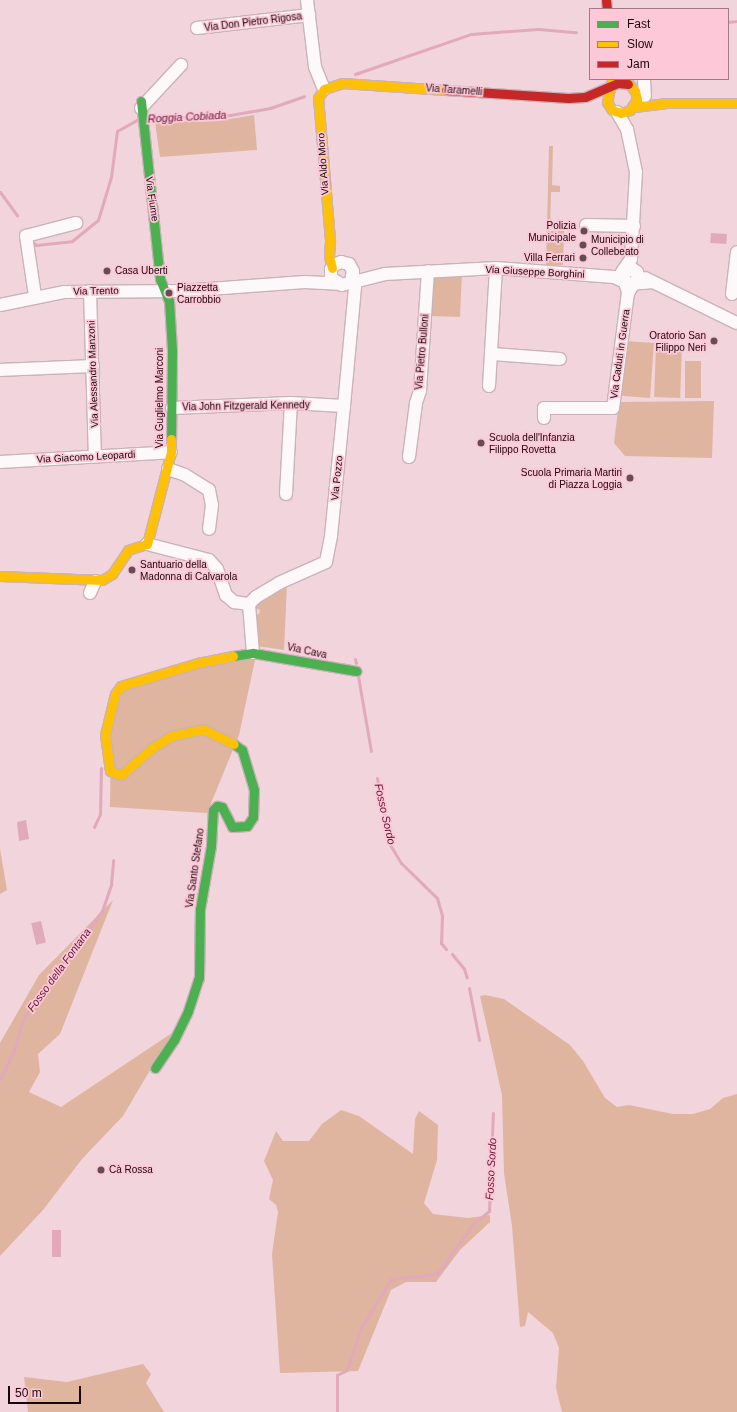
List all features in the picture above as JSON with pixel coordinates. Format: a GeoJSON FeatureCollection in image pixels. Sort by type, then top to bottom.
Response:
{"type":"FeatureCollection","features":[{"type":"Feature","properties":{"kind":"street","name":"Via Don Pietro Rigosa"},"geometry":{"type":"LineString","coordinates":[[307,0],[315,67],[324,89]]}},
{"type":"Feature","properties":{"kind":"street","name":"Via Don Pietro Rigosa"},"geometry":{"type":"LineString","coordinates":[[198,28],[309,15]]}},
{"type":"Feature","properties":{"kind":"street","name":"Via Fiume"},"geometry":{"type":"LineString","coordinates":[[163,294],[141,106],[181,65]]}},
{"type":"Feature","properties":{"kind":"street"},"geometry":{"type":"LineString","coordinates":[[627,129],[644,80]]}},
{"type":"Feature","properties":{"kind":"street"},"geometry":{"type":"LineString","coordinates":[[627,279],[631,258],[634,226],[635,162],[627,129],[606,97],[611,83],[626,81],[640,93],[665,103]]}},
{"type":"Feature","properties":{"kind":"street","name":"Via Taramelli"},"geometry":{"type":"LineString","coordinates":[[324,89],[342,83],[585,97],[613,109]]}},
{"type":"Feature","properties":{"kind":"street","name":"Via Taramelli"},"geometry":{"type":"LineString","coordinates":[[585,97],[611,83]]}},
{"type":"Feature","properties":{"kind":"street","name":"Via Aldo Moro"},"geometry":{"type":"LineString","coordinates":[[324,89],[318,98],[330,240],[329,256],[332,269]]}},
{"type":"Feature","properties":{"kind":"street"},"geometry":{"type":"LineString","coordinates":[[613,109],[626,112],[634,107],[665,103],[737,103]]}},
{"type":"Feature","properties":{"kind":"street"},"geometry":{"type":"LineString","coordinates":[[35,296],[26,236],[76,223]]}},
{"type":"Feature","properties":{"kind":"street"},"geometry":{"type":"LineString","coordinates":[[586,225],[634,226]]}},
{"type":"Feature","properties":{"kind":"street","name":"Via Aldo Moro"},"geometry":{"type":"LineString","coordinates":[[330,240],[347,276]]}},
{"type":"Feature","properties":{"kind":"street"},"geometry":{"type":"LineString","coordinates":[[732,294],[737,252]]}},
{"type":"Feature","properties":{"kind":"street","name":"Via Giuseppe Borghini"},"geometry":{"type":"LineString","coordinates":[[305,282],[332,269],[338,263],[347,276]]}},
{"type":"Feature","properties":{"kind":"street"},"geometry":{"type":"LineString","coordinates":[[489,386],[496,268]]}},
{"type":"Feature","properties":{"kind":"street","name":"Via Giuseppe Borghini"},"geometry":{"type":"LineString","coordinates":[[163,294],[182,291],[305,282],[347,276],[496,268],[651,282],[686,296],[737,324]]}},
{"type":"Feature","properties":{"kind":"street"},"geometry":{"type":"LineString","coordinates":[[332,269],[331,278],[347,276]]}},
{"type":"Feature","properties":{"kind":"street","name":"Via Giuseppe Borghini"},"geometry":{"type":"LineString","coordinates":[[347,276],[357,271],[385,274]]}},
{"type":"Feature","properties":{"kind":"street","name":"Via Pietro Bulloni"},"geometry":{"type":"LineString","coordinates":[[409,457],[416,403],[420,391],[428,271]]}},
{"type":"Feature","properties":{"kind":"street","name":"Via Pozzo"},"geometry":{"type":"LineString","coordinates":[[249,604],[279,583],[326,562],[344,406],[353,306],[347,276]]}},
{"type":"Feature","properties":{"kind":"street","name":"Via Caduti in Guerra"},"geometry":{"type":"LineString","coordinates":[[544,418],[544,408],[613,408],[627,279]]}},
{"type":"Feature","properties":{"kind":"street","name":"Via Trento"},"geometry":{"type":"LineString","coordinates":[[0,305],[35,296],[90,291],[163,294]]}},
{"type":"Feature","properties":{"kind":"street","name":"Via Alessandro Manzoni"},"geometry":{"type":"LineString","coordinates":[[90,291],[95,456]]}},
{"type":"Feature","properties":{"kind":"street","name":"Via Guglielmo Marconi"},"geometry":{"type":"LineString","coordinates":[[147,544],[168,469],[171,452],[172,408],[163,294]]}},
{"type":"Feature","properties":{"kind":"street"},"geometry":{"type":"LineString","coordinates":[[492,354],[560,359]]}},
{"type":"Feature","properties":{"kind":"street"},"geometry":{"type":"LineString","coordinates":[[0,370],[93,366]]}},
{"type":"Feature","properties":{"kind":"street"},"geometry":{"type":"LineString","coordinates":[[286,494],[291,403]]}},
{"type":"Feature","properties":{"kind":"street","name":"Via John Fitzgerald Kennedy"},"geometry":{"type":"LineString","coordinates":[[172,408],[291,403],[344,406]]}},
{"type":"Feature","properties":{"kind":"street","name":"Via Giacomo Leopardi"},"geometry":{"type":"LineString","coordinates":[[0,462],[171,452]]}},
{"type":"Feature","properties":{"kind":"street"},"geometry":{"type":"LineString","coordinates":[[168,469],[185,475],[209,490],[212,505],[209,529]]}},
{"type":"Feature","properties":{"kind":"street"},"geometry":{"type":"LineString","coordinates":[[90,593],[95,581],[112,574],[128,550],[147,544],[209,560],[217,570],[226,595],[234,602],[249,604],[253,653]]}},
{"type":"Feature","properties":{"kind":"street"},"geometry":{"type":"LineString","coordinates":[[0,576],[91,577],[95,581]]}},
{"type":"Feature","properties":{"kind":"street","name":"Via Cava"},"geometry":{"type":"LineString","coordinates":[[253,653],[356,671]]}},
{"type":"Feature","properties":{"kind":"street","name":"Via Santo Stefano"},"geometry":{"type":"LineString","coordinates":[[155,1068],[177,1034],[199,978],[200,909],[212,846],[213,810],[217,806],[222,807],[232,827],[239,828],[247,826],[253,816],[254,790],[242,750],[229,739],[203,729],[171,736],[152,748],[121,775],[113,774],[110,771],[105,735],[108,718],[115,694],[121,686],[201,662],[253,653]]}},
{"type":"Feature","properties":{"kind":"shaded area"},"geometry":{"type":"Polygon","coordinates":[[[254,115],[257,150],[160,157],[155,122],[218,121],[254,115]]]}},
{"type":"Feature","properties":{"kind":"shaded area"},"geometry":{"type":"Polygon","coordinates":[[[549,146],[553,146],[552,185],[560,186],[560,192],[551,192],[550,231],[564,231],[563,265],[546,265],[549,146]]]}},
{"type":"Feature","properties":{"kind":"shaded area"},"geometry":{"type":"Polygon","coordinates":[[[711,233],[727,234],[726,244],[710,243],[711,233]]]}},
{"type":"Feature","properties":{"kind":"shaded area"},"geometry":{"type":"Polygon","coordinates":[[[462,272],[460,317],[430,316],[433,275],[462,272]]]}},
{"type":"Feature","properties":{"kind":"shaded area"},"geometry":{"type":"Polygon","coordinates":[[[625,341],[654,343],[650,398],[621,396],[625,341]]]}},
{"type":"Feature","properties":{"kind":"shaded area"},"geometry":{"type":"Polygon","coordinates":[[[656,344],[682,345],[680,398],[654,397],[656,344]]]}},
{"type":"Feature","properties":{"kind":"shaded area"},"geometry":{"type":"Polygon","coordinates":[[[685,361],[701,361],[701,398],[685,398],[685,361]]]}},
{"type":"Feature","properties":{"kind":"shaded area"},"geometry":{"type":"Polygon","coordinates":[[[714,401],[712,458],[625,456],[614,443],[619,402],[714,401]]]}},
{"type":"Feature","properties":{"kind":"shaded area"},"geometry":{"type":"Polygon","coordinates":[[[287,584],[284,650],[257,646],[255,615],[259,614],[260,610],[256,608],[257,601],[287,584]]]}},
{"type":"Feature","properties":{"kind":"shaded area"},"geometry":{"type":"Polygon","coordinates":[[[245,654],[255,660],[239,735],[207,813],[110,807],[111,714],[127,687],[245,654]]]}},
{"type":"Feature","properties":{"kind":"shaded area"},"geometry":{"type":"Polygon","coordinates":[[[26,820],[29,839],[19,841],[17,822],[26,820]]]}},
{"type":"Feature","properties":{"kind":"shaded area"},"geometry":{"type":"Polygon","coordinates":[[[0,849],[7,890],[0,894],[0,849]]]}},
{"type":"Feature","properties":{"kind":"shaded area"},"geometry":{"type":"Polygon","coordinates":[[[113,900],[60,1034],[38,1054],[40,1072],[29,1092],[61,1107],[172,1033],[123,1116],[82,1159],[43,1210],[0,1256],[0,1043],[39,975],[113,900]]]}},
{"type":"Feature","properties":{"kind":"shaded area"},"geometry":{"type":"Polygon","coordinates":[[[41,921],[46,942],[36,945],[31,923],[41,921]]]}},
{"type":"Feature","properties":{"kind":"shaded area"},"geometry":{"type":"Polygon","coordinates":[[[485,995],[504,999],[570,1045],[583,1061],[605,1098],[617,1107],[629,1105],[673,1114],[693,1114],[710,1109],[723,1098],[737,1094],[737,1412],[562,1412],[556,1388],[559,1348],[553,1333],[528,1312],[525,1326],[520,1327],[512,1226],[504,1173],[502,1095],[480,996],[485,995]]]}},
{"type":"Feature","properties":{"kind":"shaded area"},"geometry":{"type":"Polygon","coordinates":[[[341,1110],[359,1116],[413,1154],[415,1119],[419,1111],[438,1125],[437,1160],[424,1203],[433,1214],[468,1218],[490,1215],[490,1222],[460,1250],[436,1282],[406,1282],[391,1290],[358,1371],[280,1373],[272,1254],[278,1212],[276,1205],[269,1199],[273,1180],[264,1161],[276,1131],[283,1141],[309,1141],[322,1124],[341,1110]]]}},
{"type":"Feature","properties":{"kind":"shaded area"},"geometry":{"type":"Polygon","coordinates":[[[52,1230],[61,1230],[61,1257],[52,1257],[52,1230]]]}},
{"type":"Feature","properties":{"kind":"shaded area"},"geometry":{"type":"Polygon","coordinates":[[[143,1364],[151,1374],[146,1383],[164,1412],[28,1412],[24,1377],[67,1382],[143,1364]]]}},
{"type":"Feature","properties":{"kind":"waterway"},"geometry":{"type":"LineString","coordinates":[[729,22],[737,21]]}},
{"type":"Feature","properties":{"kind":"waterway","name":"Roggia Cobiada"},"geometry":{"type":"LineString","coordinates":[[355,74],[471,34],[538,29],[576,32]]}},
{"type":"Feature","properties":{"kind":"waterway","name":"Roggia Cobiada"},"geometry":{"type":"LineString","coordinates":[[148,118],[219,117],[270,108],[304,96]]}},
{"type":"Feature","properties":{"kind":"waterway","name":"Roggia Cobiada"},"geometry":{"type":"LineString","coordinates":[[31,241],[36,245],[72,241],[98,220],[111,177],[117,131],[137,120]]}},
{"type":"Feature","properties":{"kind":"waterway","name":"Roggia Cobiada"},"geometry":{"type":"LineString","coordinates":[[0,192],[17,215]]}},
{"type":"Feature","properties":{"kind":"waterway","name":"Fosso Sordo"},"geometry":{"type":"LineString","coordinates":[[355,659],[356,663]]}},
{"type":"Feature","properties":{"kind":"waterway","name":"Fosso Sordo"},"geometry":{"type":"LineString","coordinates":[[358,676],[371,751]]}},
{"type":"Feature","properties":{"kind":"waterway","name":"Fosso della Fontana"},"geometry":{"type":"LineString","coordinates":[[94,827],[100,814],[101,768]]}},
{"type":"Feature","properties":{"kind":"waterway","name":"Fosso Sordo"},"geometry":{"type":"LineString","coordinates":[[377,778],[389,843],[401,863],[437,898],[442,916],[441,943],[446,949]]}},
{"type":"Feature","properties":{"kind":"waterway","name":"Fosso della Fontana"},"geometry":{"type":"LineString","coordinates":[[0,1079],[15,1048],[22,1021],[102,911],[111,885],[113,860]]}},
{"type":"Feature","properties":{"kind":"waterway","name":"Fosso Sordo"},"geometry":{"type":"LineString","coordinates":[[452,954],[464,969],[467,978]]}},
{"type":"Feature","properties":{"kind":"waterway","name":"Fosso Sordo"},"geometry":{"type":"LineString","coordinates":[[469,988],[479,1040]]}},
{"type":"Feature","properties":{"kind":"waterway","name":"Fosso Sordo"},"geometry":{"type":"LineString","coordinates":[[337,1412],[337,1375],[347,1370],[361,1328],[391,1279],[437,1274],[473,1224],[489,1211],[493,1113]]}},
{"type":"Feature","properties":{"kind":"traffic: fast"},"geometry":{"type":"LineString","coordinates":[[141,101],[160,279],[169,301],[172,350],[171,439]]}},
{"type":"Feature","properties":{"kind":"traffic: fast"},"geometry":{"type":"LineString","coordinates":[[233,656],[253,653],[356,671]]}},
{"type":"Feature","properties":{"kind":"traffic: fast"},"geometry":{"type":"LineString","coordinates":[[155,1068],[174,1040],[188,1011],[199,978],[200,909],[211,846],[213,810],[217,806],[222,807],[232,827],[247,826],[253,817],[254,790],[242,750],[234,744]]}},
{"type":"Feature","properties":{"kind":"traffic: slow"},"geometry":{"type":"LineString","coordinates":[[612,80],[607,102],[612,110],[621,113],[630,110],[637,99],[635,91],[626,80]]}},
{"type":"Feature","properties":{"kind":"traffic: slow"},"geometry":{"type":"LineString","coordinates":[[332,268],[329,256],[330,240],[318,98],[324,89],[342,83],[446,90]]}},
{"type":"Feature","properties":{"kind":"traffic: slow"},"geometry":{"type":"LineString","coordinates":[[634,107],[665,103],[737,103]]}},
{"type":"Feature","properties":{"kind":"traffic: slow"},"geometry":{"type":"LineString","coordinates":[[0,576],[102,580],[112,574],[128,550],[147,544],[171,452],[171,439]]}},
{"type":"Feature","properties":{"kind":"traffic: slow"},"geometry":{"type":"LineString","coordinates":[[233,656],[201,662],[121,686],[115,694],[105,735],[110,771],[121,775],[152,748],[171,736],[203,729],[234,744]]}},
{"type":"Feature","properties":{"kind":"traffic: jam"},"geometry":{"type":"LineString","coordinates":[[606,0],[607,8]]}},
{"type":"Feature","properties":{"kind":"traffic: jam"},"geometry":{"type":"LineString","coordinates":[[446,90],[568,98],[585,97],[618,83],[628,84]]}},
{"type":"Feature","properties":{"kind":"place","name":"Polizia Municipale"},"geometry":{"type":"Point","coordinates":[584,231]}},
{"type":"Feature","properties":{"kind":"place","name":"Municipio di Collebeato"},"geometry":{"type":"Point","coordinates":[583,245]}},
{"type":"Feature","properties":{"kind":"place","name":"Villa Ferrari"},"geometry":{"type":"Point","coordinates":[583,258]}},
{"type":"Feature","properties":{"kind":"place","name":"Casa Uberti"},"geometry":{"type":"Point","coordinates":[107,271]}},
{"type":"Feature","properties":{"kind":"place","name":"Piazzetta Carrobbio"},"geometry":{"type":"Point","coordinates":[169,293]}},
{"type":"Feature","properties":{"kind":"place","name":"Oratorio San Filippo Neri"},"geometry":{"type":"Point","coordinates":[714,341]}},
{"type":"Feature","properties":{"kind":"place","name":"Scuola dell'Infanzia Filippo Rovetta"},"geometry":{"type":"Point","coordinates":[481,443]}},
{"type":"Feature","properties":{"kind":"place","name":"Scuola Primaria Martiri di Piazza Loggia"},"geometry":{"type":"Point","coordinates":[630,478]}},
{"type":"Feature","properties":{"kind":"place","name":"Santuario della Madonna di Calvarola"},"geometry":{"type":"Point","coordinates":[132,570]}},
{"type":"Feature","properties":{"kind":"place","name":"Cà Rossa"},"geometry":{"type":"Point","coordinates":[101,1170]}}]}
